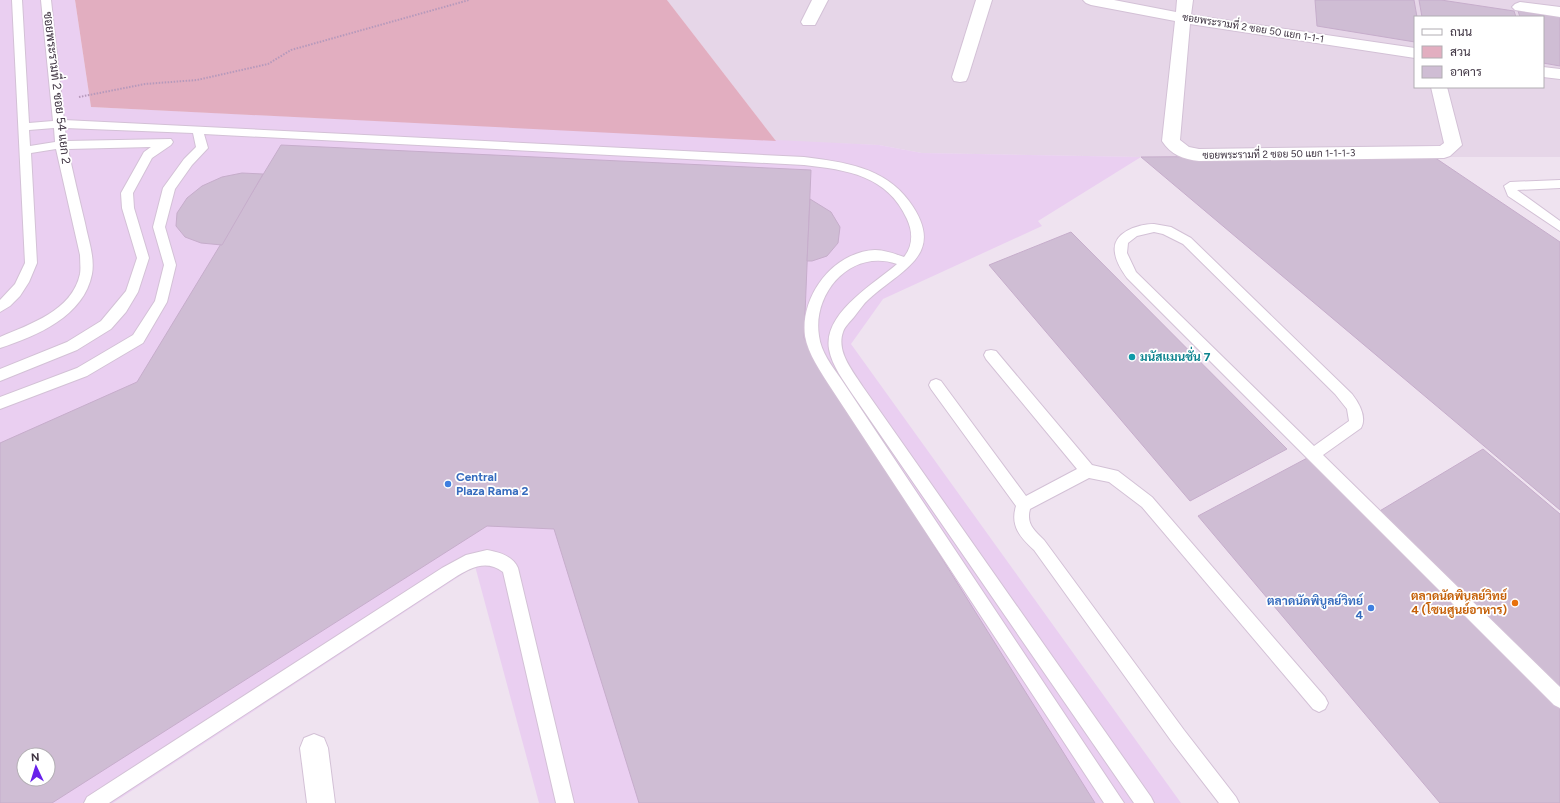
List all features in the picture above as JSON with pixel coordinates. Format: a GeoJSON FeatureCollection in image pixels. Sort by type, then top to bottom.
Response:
{"type":"FeatureCollection","features":[{"type":"Feature","properties":{"kind":"street"},"geometry":{"type":"LineString","coordinates":[[809,22],[820,0]]}},
{"type":"Feature","properties":{"kind":"street"},"geometry":{"type":"LineString","coordinates":[[960,77],[984,0]]}},
{"type":"Feature","properties":{"kind":"street","name":"ซอยพระรามที่ 2 ซอย 50 แยก 1-1-1"},"geometry":{"type":"LineString","coordinates":[[1091,0],[1182,18],[1414,53]]}},
{"type":"Feature","properties":{"kind":"street"},"geometry":{"type":"LineString","coordinates":[[1182,18],[1185,0]]}},
{"type":"Feature","properties":{"kind":"street"},"geometry":{"type":"LineString","coordinates":[[1520,7],[1560,12]]}},
{"type":"Feature","properties":{"kind":"street","name":"ซอยพระรามที่ 2 ซอย 50 แยก 1-1-1-3"},"geometry":{"type":"LineString","coordinates":[[1182,18],[1171,141],[1174,147],[1188,154],[1444,152],[1453,145],[1439,88]]}},
{"type":"Feature","properties":{"kind":"street"},"geometry":{"type":"LineString","coordinates":[[1544,72],[1560,74]]}},
{"type":"Feature","properties":{"kind":"street"},"geometry":{"type":"LineString","coordinates":[[314,748],[321,803]]}},
{"type":"Feature","properties":{"kind":"lane"},"geometry":{"type":"LineString","coordinates":[[0,307],[19,290],[32,263],[17,0]]}},
{"type":"Feature","properties":{"kind":"lane","name":"ซอยพระรามที่ 2 ซอย 54 แยก 2"},"geometry":{"type":"LineString","coordinates":[[0,343],[45,323],[68,308],[80,292],[86,274],[86,255],[61,145],[46,0]]}},
{"type":"Feature","properties":{"kind":"lane"},"geometry":{"type":"LineString","coordinates":[[24,127],[59,124],[804,161],[850,168],[882,180],[894,189],[905,203],[918,226],[918,246],[907,263],[892,277],[864,295],[844,320],[836,331],[834,343],[837,356],[858,391],[1145,803]]}},
{"type":"Feature","properties":{"kind":"lane"},"geometry":{"type":"LineString","coordinates":[[26,150],[61,145],[139,145],[167,142],[198,131]]}},
{"type":"Feature","properties":{"kind":"lane"},"geometry":{"type":"LineString","coordinates":[[0,403],[82,372],[138,339],[161,302],[170,265],[159,227],[169,188],[188,162],[202,148],[198,131]]}},
{"type":"Feature","properties":{"kind":"lane"},"geometry":{"type":"LineString","coordinates":[[0,375],[72,346],[106,324],[121,308],[132,292],[143,258],[128,208],[127,193],[148,155],[167,142]]}},
{"type":"Feature","properties":{"kind":"lane"},"geometry":{"type":"LineString","coordinates":[[1560,184],[1510,186],[1512,193],[1560,227]]}},
{"type":"Feature","properties":{"kind":"lane"},"geometry":{"type":"LineString","coordinates":[[1312,455],[1356,424],[1357,414],[1340,390],[1187,241],[1165,229],[1146,227],[1126,236],[1120,247],[1122,258],[1131,275],[1312,455],[1560,699]]}},
{"type":"Feature","properties":{"kind":"lane"},"geometry":{"type":"LineString","coordinates":[[907,263],[888,257],[875,255],[861,258],[842,269],[827,282],[817,296],[812,320],[812,337],[824,363],[845,397],[1115,803]]}},
{"type":"Feature","properties":{"kind":"lane"},"geometry":{"type":"LineString","coordinates":[[991,356],[1088,471],[1112,476],[1147,502],[1319,703]]}},
{"type":"Feature","properties":{"kind":"lane"},"geometry":{"type":"LineString","coordinates":[[936,385],[1024,505]]}},
{"type":"Feature","properties":{"kind":"lane"},"geometry":{"type":"LineString","coordinates":[[1088,471],[1024,505],[1020,516],[1022,528],[1039,545],[1178,736],[1230,803]]}},
{"type":"Feature","properties":{"kind":"lane"},"geometry":{"type":"LineString","coordinates":[[93,803],[467,561],[487,556],[502,560],[510,568],[565,803]]}},
{"type":"Feature","properties":{"kind":"path"},"geometry":{"type":"LineString","coordinates":[[57,102],[145,84],[197,80],[268,64],[291,50],[469,0]]}},
{"type":"Feature","properties":{"kind":"shaded area","name":"Central Plaza Rama 2"},"geometry":{"type":"Polygon","coordinates":[[[0,0],[75,0],[91,107],[879,145],[922,153],[1141,157],[1038,221],[1042,226],[883,299],[851,344],[1181,803],[539,803],[475,566],[113,803],[0,803],[0,0]]]}},
{"type":"Feature","properties":{"kind":"shaded area"},"geometry":{"type":"Polygon","coordinates":[[[667,0],[1560,0],[1560,157],[1141,157],[922,153],[879,145],[776,141],[667,0]]]}},
{"type":"Feature","properties":{"kind":"green space"},"geometry":{"type":"Polygon","coordinates":[[[75,0],[667,0],[776,141],[91,107],[75,0]]]}},
{"type":"Feature","properties":{"kind":"building"},"geometry":{"type":"Polygon","coordinates":[[[1315,0],[1414,0],[1417,16],[1414,16],[1414,42],[1317,26],[1315,0]]]}},
{"type":"Feature","properties":{"kind":"building"},"geometry":{"type":"Polygon","coordinates":[[[1419,0],[1441,0],[1514,11],[1516,16],[1422,16],[1419,0]]]}},
{"type":"Feature","properties":{"kind":"building"},"geometry":{"type":"Polygon","coordinates":[[[1518,11],[1560,17],[1560,66],[1544,63],[1544,16],[1520,16],[1518,11]]]}},
{"type":"Feature","properties":{"kind":"building","name":"Central Plaza Rama 2"},"geometry":{"type":"Polygon","coordinates":[[[281,145],[811,170],[804,338],[1095,803],[639,803],[554,529],[487,526],[52,803],[0,803],[0,443],[137,382],[281,145]]]}},
{"type":"Feature","properties":{"kind":"building"},"geometry":{"type":"Polygon","coordinates":[[[1431,155],[1560,242],[1560,510],[1141,157],[1431,155]]]}},
{"type":"Feature","properties":{"kind":"building"},"geometry":{"type":"Polygon","coordinates":[[[242,173],[263,174],[222,245],[201,243],[185,237],[176,226],[177,213],[187,198],[202,186],[222,177],[242,173]]]}},
{"type":"Feature","properties":{"kind":"building"},"geometry":{"type":"Polygon","coordinates":[[[810,199],[831,212],[840,227],[838,243],[827,256],[812,261],[807,261],[810,199]]]}},
{"type":"Feature","properties":{"kind":"building","name":"มนัสแมนชั่น 7"},"geometry":{"type":"Polygon","coordinates":[[[1071,232],[1287,449],[1190,501],[989,265],[1071,232]]]}},
{"type":"Feature","properties":{"kind":"building","name":"ตลาดนัดพิบูลย์วิทย์ 4 (โซนศูนย์อาหาร)"},"geometry":{"type":"Polygon","coordinates":[[[1483,449],[1560,514],[1560,692],[1378,512],[1483,449]]]}},
{"type":"Feature","properties":{"kind":"building","name":"ตลาดนัดพิบูลย์วิทย์ 4"},"geometry":{"type":"Polygon","coordinates":[[[1311,456],[1560,701],[1560,803],[1440,803],[1198,516],[1311,456]]]}},
{"type":"Feature","properties":{"kind":"place","name":"มนัสแมนชั่น 7"},"geometry":{"type":"Point","coordinates":[1132,357]}},
{"type":"Feature","properties":{"kind":"place","name":"Central Plaza Rama 2"},"geometry":{"type":"Point","coordinates":[448,484]}},
{"type":"Feature","properties":{"kind":"place","name":"ตลาดนัดพิบูลย์วิทย์ 4 (โซนศูนย์อาหาร)"},"geometry":{"type":"Point","coordinates":[1515,603]}},
{"type":"Feature","properties":{"kind":"place","name":"ตลาดนัดพิบูลย์วิทย์ 4"},"geometry":{"type":"Point","coordinates":[1371,608]}}]}
